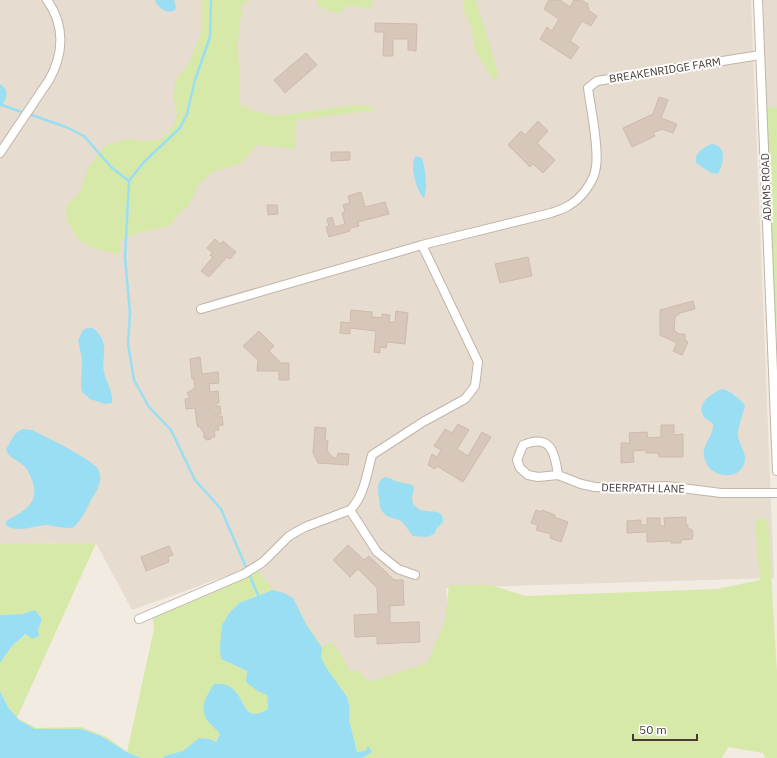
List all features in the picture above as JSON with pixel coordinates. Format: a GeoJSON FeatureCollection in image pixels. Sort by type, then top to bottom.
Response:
{"type":"FeatureCollection","features":[{"type":"Feature","properties":{"kind":"street"},"geometry":{"type":"LineString","coordinates":[[0,154],[55,71],[61,49],[60,29],[57,17],[47,0]]}},
{"type":"Feature","properties":{"kind":"street","name":"ADAMS ROAD"},"geometry":{"type":"LineString","coordinates":[[758,0],[777,470]]}},
{"type":"Feature","properties":{"kind":"street","name":"BREAKENRIDGE FARM"},"geometry":{"type":"LineString","coordinates":[[422,245],[551,213],[569,206],[581,196],[588,188],[596,167],[596,148],[588,88],[597,81],[760,55]]}},
{"type":"Feature","properties":{"kind":"street"},"geometry":{"type":"LineString","coordinates":[[139,619],[247,572],[263,562],[289,536],[313,524],[350,510],[355,506],[360,496],[372,455],[424,422],[465,399],[475,386],[478,362],[422,245],[201,308]]}},
{"type":"Feature","properties":{"kind":"street","name":"DEERPATH LANE"},"geometry":{"type":"LineString","coordinates":[[558,475],[554,452],[548,445],[534,440],[523,445],[518,460],[520,468],[528,475],[538,477],[558,475],[581,484],[595,487],[618,488],[666,486],[720,493],[777,494]]}},
{"type":"Feature","properties":{"kind":"street"},"geometry":{"type":"LineString","coordinates":[[350,510],[377,552],[398,569],[415,575]]}},
{"type":"Feature","properties":{"kind":"shaded area"},"geometry":{"type":"Polygon","coordinates":[[[0,0],[751,0],[774,578],[446,588],[451,693],[347,697],[271,594],[254,566],[132,610],[96,543],[0,544],[0,0]]]}},
{"type":"Feature","properties":{"kind":"shaded area"},"geometry":{"type":"Polygon","coordinates":[[[763,0],[777,0],[777,107],[766,107],[763,0]]]}},
{"type":"Feature","properties":{"kind":"green space"},"geometry":{"type":"Polygon","coordinates":[[[201,0],[250,0],[242,5],[238,44],[240,104],[254,111],[276,116],[354,105],[369,106],[377,110],[298,120],[295,127],[296,149],[257,145],[242,163],[213,172],[199,184],[189,205],[178,215],[170,226],[145,231],[121,239],[120,255],[96,249],[80,241],[67,222],[66,206],[80,192],[88,168],[106,145],[127,139],[143,141],[160,140],[173,127],[177,116],[174,98],[175,81],[189,63],[201,33],[201,0]]]}},
{"type":"Feature","properties":{"kind":"green space"},"geometry":{"type":"Polygon","coordinates":[[[317,0],[373,0],[371,9],[349,5],[338,14],[319,7],[317,0]]]}},
{"type":"Feature","properties":{"kind":"green space"},"geometry":{"type":"Polygon","coordinates":[[[463,0],[476,0],[499,76],[493,80],[475,50],[471,27],[464,10],[463,0]]]}},
{"type":"Feature","properties":{"kind":"green space"},"geometry":{"type":"Polygon","coordinates":[[[766,107],[777,107],[777,343],[776,320],[774,320],[766,107]]]}},
{"type":"Feature","properties":{"kind":"green space"},"geometry":{"type":"Polygon","coordinates":[[[761,518],[768,521],[777,673],[777,758],[765,758],[763,753],[728,747],[722,758],[362,758],[372,751],[357,752],[349,719],[350,708],[347,697],[325,666],[321,656],[322,647],[306,624],[293,598],[307,624],[323,647],[330,642],[337,648],[350,671],[358,670],[368,681],[376,680],[427,663],[445,621],[449,585],[490,585],[526,596],[717,589],[760,580],[755,522],[761,518]]]}},
{"type":"Feature","properties":{"kind":"green space"},"geometry":{"type":"Polygon","coordinates":[[[96,543],[17,718],[8,707],[0,691],[0,663],[12,646],[27,634],[38,630],[42,619],[35,610],[22,614],[0,615],[0,544],[96,543]]]}},
{"type":"Feature","properties":{"kind":"green space"},"geometry":{"type":"Polygon","coordinates":[[[256,569],[273,589],[293,598],[273,590],[239,603],[230,612],[221,659],[247,671],[259,692],[267,694],[268,709],[252,714],[247,710],[242,701],[215,727],[220,734],[216,742],[210,739],[199,738],[183,751],[164,756],[164,758],[141,758],[127,752],[154,629],[152,613],[256,569]]]}},
{"type":"Feature","properties":{"kind":"green space"},"geometry":{"type":"Polygon","coordinates":[[[18,718],[37,728],[81,727],[107,737],[127,752],[101,736],[81,729],[35,729],[18,718]]]}},
{"type":"Feature","properties":{"kind":"water"},"geometry":{"type":"Polygon","coordinates":[[[155,0],[174,0],[176,7],[175,10],[163,10],[158,6],[155,0]]]}},
{"type":"Feature","properties":{"kind":"water"},"geometry":{"type":"Polygon","coordinates":[[[0,84],[5,89],[6,98],[0,107],[0,84]]]}},
{"type":"Feature","properties":{"kind":"water"},"geometry":{"type":"Polygon","coordinates":[[[711,144],[720,147],[723,155],[722,165],[718,174],[711,173],[696,163],[696,156],[702,149],[711,144]]]}},
{"type":"Feature","properties":{"kind":"water"},"geometry":{"type":"Polygon","coordinates":[[[416,156],[422,158],[425,171],[426,187],[424,198],[418,190],[414,177],[413,165],[416,156]]]}},
{"type":"Feature","properties":{"kind":"water"},"geometry":{"type":"Polygon","coordinates":[[[93,328],[99,334],[104,345],[103,362],[105,376],[111,392],[112,403],[105,404],[90,399],[82,392],[82,359],[78,340],[83,330],[93,328]]]}},
{"type":"Feature","properties":{"kind":"water"},"geometry":{"type":"Polygon","coordinates":[[[722,389],[735,396],[745,406],[738,433],[745,457],[744,465],[737,473],[728,475],[723,475],[711,470],[707,465],[704,456],[705,448],[712,432],[713,424],[705,418],[702,413],[703,404],[709,396],[722,389]]]}},
{"type":"Feature","properties":{"kind":"water"},"geometry":{"type":"Polygon","coordinates":[[[22,429],[32,430],[57,442],[78,454],[98,469],[100,473],[100,481],[97,489],[81,519],[72,528],[42,525],[16,529],[6,525],[8,520],[29,506],[34,496],[33,483],[28,472],[24,466],[9,455],[6,449],[15,434],[22,429]]]}},
{"type":"Feature","properties":{"kind":"water"},"geometry":{"type":"Polygon","coordinates":[[[385,477],[412,485],[414,487],[412,498],[413,504],[421,510],[436,512],[441,515],[443,522],[434,534],[427,537],[413,536],[401,521],[388,517],[384,514],[380,506],[378,490],[380,481],[385,477]]]}},
{"type":"Feature","properties":{"kind":"water"},"geometry":{"type":"Polygon","coordinates":[[[273,590],[284,593],[293,598],[306,624],[322,648],[321,656],[325,666],[347,697],[350,708],[349,719],[357,752],[365,751],[368,746],[372,752],[362,758],[164,758],[164,756],[183,751],[199,738],[210,739],[216,742],[220,734],[207,720],[204,710],[205,701],[214,684],[225,685],[232,688],[250,713],[260,713],[268,709],[267,695],[259,692],[246,682],[247,671],[221,659],[220,647],[222,625],[230,612],[239,603],[273,590]]]}},
{"type":"Feature","properties":{"kind":"water"},"geometry":{"type":"Polygon","coordinates":[[[35,610],[42,619],[38,630],[39,636],[32,639],[26,634],[12,646],[0,663],[0,615],[22,614],[35,610]]]}},
{"type":"Feature","properties":{"kind":"water"},"geometry":{"type":"Polygon","coordinates":[[[0,691],[8,707],[19,720],[35,729],[81,729],[101,736],[127,752],[141,758],[0,758],[0,691]]]}},
{"type":"Feature","properties":{"kind":"building"},"geometry":{"type":"Polygon","coordinates":[[[549,0],[560,0],[570,7],[574,0],[581,0],[588,4],[588,10],[597,16],[591,26],[582,21],[570,41],[579,47],[571,59],[540,39],[547,27],[552,31],[559,19],[544,9],[549,0]]]}},
{"type":"Feature","properties":{"kind":"building"},"geometry":{"type":"Polygon","coordinates":[[[375,23],[417,24],[416,51],[408,50],[408,39],[393,39],[393,56],[383,56],[384,32],[375,32],[375,23]]]}},
{"type":"Feature","properties":{"kind":"building"},"geometry":{"type":"Polygon","coordinates":[[[306,53],[317,65],[285,93],[274,80],[306,53]]]}},
{"type":"Feature","properties":{"kind":"building"},"geometry":{"type":"Polygon","coordinates":[[[659,97],[668,100],[661,118],[677,124],[673,133],[662,129],[653,133],[655,136],[632,147],[623,128],[653,114],[659,97]]]}},
{"type":"Feature","properties":{"kind":"building"},"geometry":{"type":"Polygon","coordinates":[[[538,121],[548,131],[537,143],[555,160],[543,173],[533,164],[530,167],[508,145],[521,131],[525,135],[538,121]]]}},
{"type":"Feature","properties":{"kind":"building"},"geometry":{"type":"Polygon","coordinates":[[[331,152],[350,152],[350,160],[331,161],[331,152]]]}},
{"type":"Feature","properties":{"kind":"building"},"geometry":{"type":"Polygon","coordinates":[[[361,192],[365,207],[385,202],[389,214],[358,222],[359,226],[350,228],[350,231],[329,237],[326,227],[329,226],[327,219],[332,217],[335,227],[345,224],[342,213],[345,212],[343,205],[350,203],[348,196],[361,192]]]}},
{"type":"Feature","properties":{"kind":"building"},"geometry":{"type":"Polygon","coordinates":[[[267,205],[277,205],[278,214],[268,215],[267,205]]]}},
{"type":"Feature","properties":{"kind":"building"},"geometry":{"type":"Polygon","coordinates":[[[215,239],[220,244],[223,241],[236,252],[230,259],[227,257],[209,277],[201,271],[213,257],[210,255],[213,253],[207,248],[215,239]]]}},
{"type":"Feature","properties":{"kind":"building"},"geometry":{"type":"Polygon","coordinates":[[[528,257],[532,276],[500,283],[495,264],[528,257]]]}},
{"type":"Feature","properties":{"kind":"building"},"geometry":{"type":"Polygon","coordinates":[[[693,301],[695,309],[680,313],[675,317],[674,330],[679,334],[685,334],[685,340],[688,342],[682,355],[673,351],[677,343],[660,335],[660,310],[693,301]]]}},
{"type":"Feature","properties":{"kind":"building"},"geometry":{"type":"Polygon","coordinates":[[[351,310],[372,312],[372,317],[382,318],[382,314],[390,315],[389,322],[395,322],[396,311],[408,313],[405,344],[387,342],[386,348],[380,347],[380,353],[374,352],[376,331],[350,328],[350,334],[340,333],[341,322],[350,323],[351,310]]]}},
{"type":"Feature","properties":{"kind":"building"},"geometry":{"type":"Polygon","coordinates":[[[259,331],[274,346],[269,351],[281,363],[289,363],[289,380],[279,380],[279,371],[257,371],[258,360],[243,346],[259,331]]]}},
{"type":"Feature","properties":{"kind":"building"},"geometry":{"type":"Polygon","coordinates":[[[200,357],[202,374],[218,372],[219,383],[209,384],[210,392],[218,391],[219,403],[216,403],[216,406],[220,406],[221,414],[215,416],[222,416],[223,425],[218,426],[219,430],[214,430],[215,437],[211,437],[211,439],[206,440],[201,427],[198,427],[195,408],[186,409],[185,399],[190,398],[187,393],[195,388],[194,378],[192,379],[190,359],[200,357]]]}},
{"type":"Feature","properties":{"kind":"building"},"geometry":{"type":"Polygon","coordinates":[[[458,424],[469,430],[457,449],[468,456],[482,432],[491,437],[463,482],[437,466],[435,469],[428,465],[432,454],[437,457],[441,450],[434,446],[445,429],[452,433],[458,424]]]}},
{"type":"Feature","properties":{"kind":"building"},"geometry":{"type":"Polygon","coordinates":[[[661,425],[674,425],[674,435],[683,434],[683,457],[659,457],[658,453],[646,453],[646,450],[633,451],[634,462],[621,463],[621,443],[630,443],[629,433],[647,432],[648,438],[661,437],[661,425]]]}},
{"type":"Feature","properties":{"kind":"building"},"geometry":{"type":"Polygon","coordinates":[[[315,427],[326,428],[325,440],[328,441],[327,450],[332,457],[337,458],[338,453],[349,454],[348,465],[318,463],[313,453],[315,427]]]}},
{"type":"Feature","properties":{"kind":"building"},"geometry":{"type":"Polygon","coordinates":[[[536,510],[541,512],[542,510],[555,515],[554,517],[568,522],[561,542],[550,538],[551,534],[536,530],[538,525],[531,523],[536,510]]]}},
{"type":"Feature","properties":{"kind":"building"},"geometry":{"type":"Polygon","coordinates":[[[686,517],[686,526],[688,525],[688,529],[691,529],[693,536],[692,539],[681,540],[681,543],[671,543],[671,541],[647,542],[647,532],[627,533],[627,521],[641,520],[641,525],[647,525],[647,518],[660,518],[660,526],[665,526],[664,518],[686,517]]]}},
{"type":"Feature","properties":{"kind":"building"},"geometry":{"type":"Polygon","coordinates":[[[348,545],[364,560],[369,556],[394,580],[403,580],[404,605],[390,606],[390,623],[419,622],[420,642],[377,644],[377,636],[355,637],[354,615],[378,614],[377,588],[358,569],[350,577],[333,560],[348,545]]]}},
{"type":"Feature","properties":{"kind":"building"},"geometry":{"type":"Polygon","coordinates":[[[169,546],[173,555],[168,557],[169,562],[146,571],[141,557],[169,546]]]}},
{"type":"Feature","properties":{"kind":"waterway"},"geometry":{"type":"LineString","coordinates":[[211,0],[210,37],[195,80],[187,114],[180,128],[143,163],[129,181],[125,257],[130,313],[128,344],[134,380],[149,407],[171,430],[195,480],[221,509],[258,595]]}},
{"type":"Feature","properties":{"kind":"waterway"},"geometry":{"type":"LineString","coordinates":[[2,105],[24,113]]}},
{"type":"Feature","properties":{"kind":"waterway"},"geometry":{"type":"LineString","coordinates":[[29,114],[66,127],[84,136],[112,168],[129,181]]}}]}
